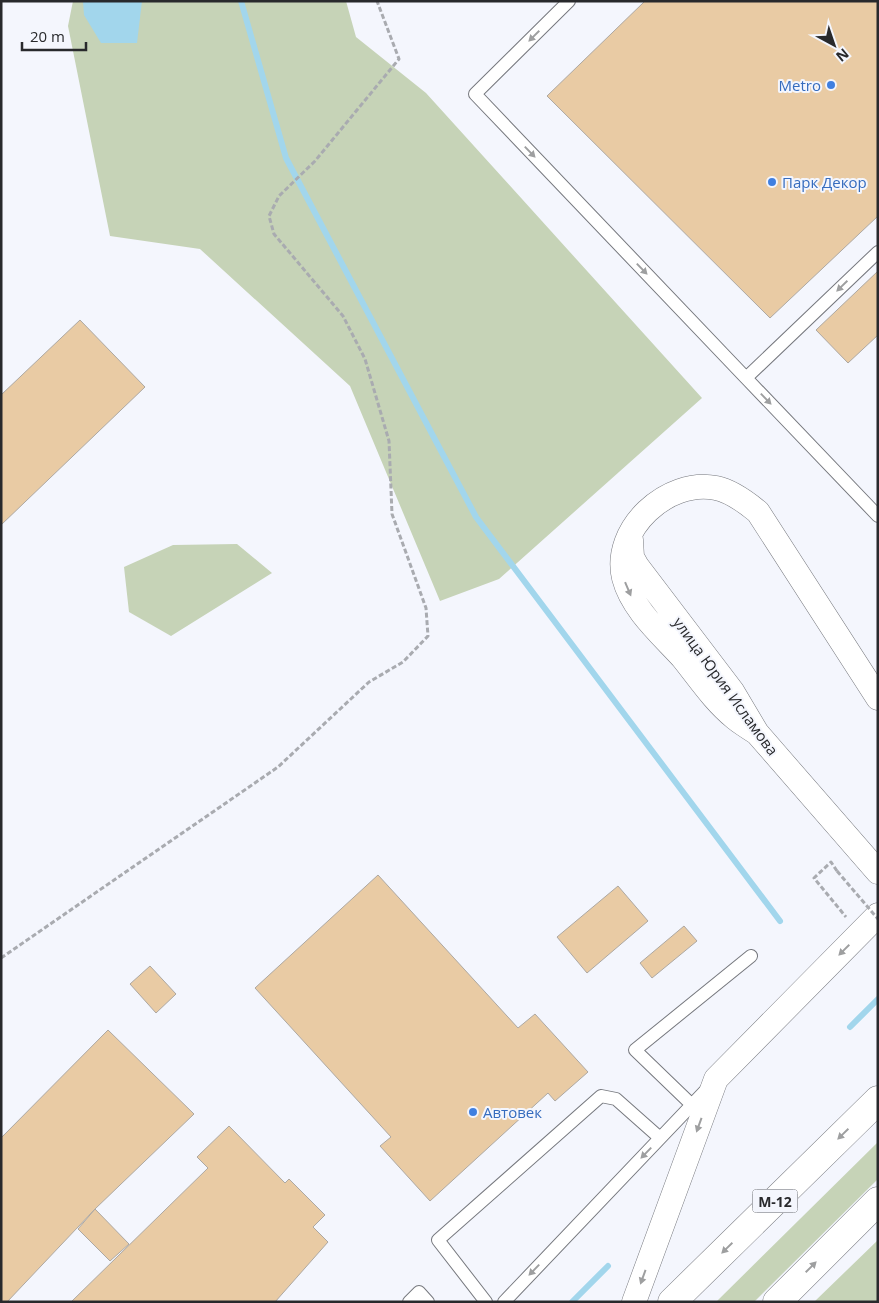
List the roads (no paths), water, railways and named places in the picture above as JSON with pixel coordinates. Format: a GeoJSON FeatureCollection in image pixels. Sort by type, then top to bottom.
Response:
{"type":"FeatureCollection","features":[{"type":"Feature","properties":{"kind":"main road","name":"М-12"},"geometry":{"type":"LineString","coordinates":[[672,1302],[878,1100]]}},
{"type":"Feature","properties":{"kind":"main road"},"geometry":{"type":"LineString","coordinates":[[776,1302],[878,1201]]}},
{"type":"Feature","properties":{"kind":"street"},"geometry":{"type":"LineString","coordinates":[[757,733],[735,718],[718,702],[633,599],[626,584],[622,565],[623,550],[635,527],[644,514],[664,497],[685,489],[715,487],[732,494],[752,507],[765,521],[878,698]]}},
{"type":"Feature","properties":{"kind":"street","name":"улица Юрия Исламова"},"geometry":{"type":"LineString","coordinates":[[635,527],[630,547],[637,566],[732,690],[757,733],[878,872]]}},
{"type":"Feature","properties":{"kind":"street"},"geometry":{"type":"LineString","coordinates":[[634,1302],[716,1079],[878,915]]}},
{"type":"Feature","properties":{"kind":"lane"},"geometry":{"type":"LineString","coordinates":[[569,1],[475,94],[878,516]]}},
{"type":"Feature","properties":{"kind":"lane"},"geometry":{"type":"LineString","coordinates":[[746,378],[878,252]]}},
{"type":"Feature","properties":{"kind":"lane"},"geometry":{"type":"LineString","coordinates":[[692,1104],[635,1050],[750,956]]}},
{"type":"Feature","properties":{"kind":"lane"},"geometry":{"type":"LineString","coordinates":[[504,1302],[716,1079]]}},
{"type":"Feature","properties":{"kind":"lane"},"geometry":{"type":"LineString","coordinates":[[486,1302],[438,1240],[601,1096],[616,1100],[660,1138]]}},
{"type":"Feature","properties":{"kind":"lane"},"geometry":{"type":"LineString","coordinates":[[409,1302],[419,1292],[428,1302]]}},
{"type":"Feature","properties":{"kind":"water"},"geometry":{"type":"Polygon","coordinates":[[[83,1],[142,1],[137,43],[101,43],[84,15],[83,1]]]}},
{"type":"Feature","properties":{"kind":"waterway"},"geometry":{"type":"LineString","coordinates":[[241,1],[286,158],[476,517],[780,921]]}},
{"type":"Feature","properties":{"kind":"waterway"},"geometry":{"type":"LineString","coordinates":[[850,1027],[878,999]]}},
{"type":"Feature","properties":{"kind":"waterway"},"geometry":{"type":"LineString","coordinates":[[572,1302],[608,1266]]}},
{"type":"Feature","properties":{"kind":"place","name":"Metro"},"geometry":{"type":"Point","coordinates":[831,85]}},
{"type":"Feature","properties":{"kind":"place","name":"Парк Декор"},"geometry":{"type":"Point","coordinates":[772,182]}},
{"type":"Feature","properties":{"kind":"place","name":"Автовек"},"geometry":{"type":"Point","coordinates":[473,1112]}}]}
